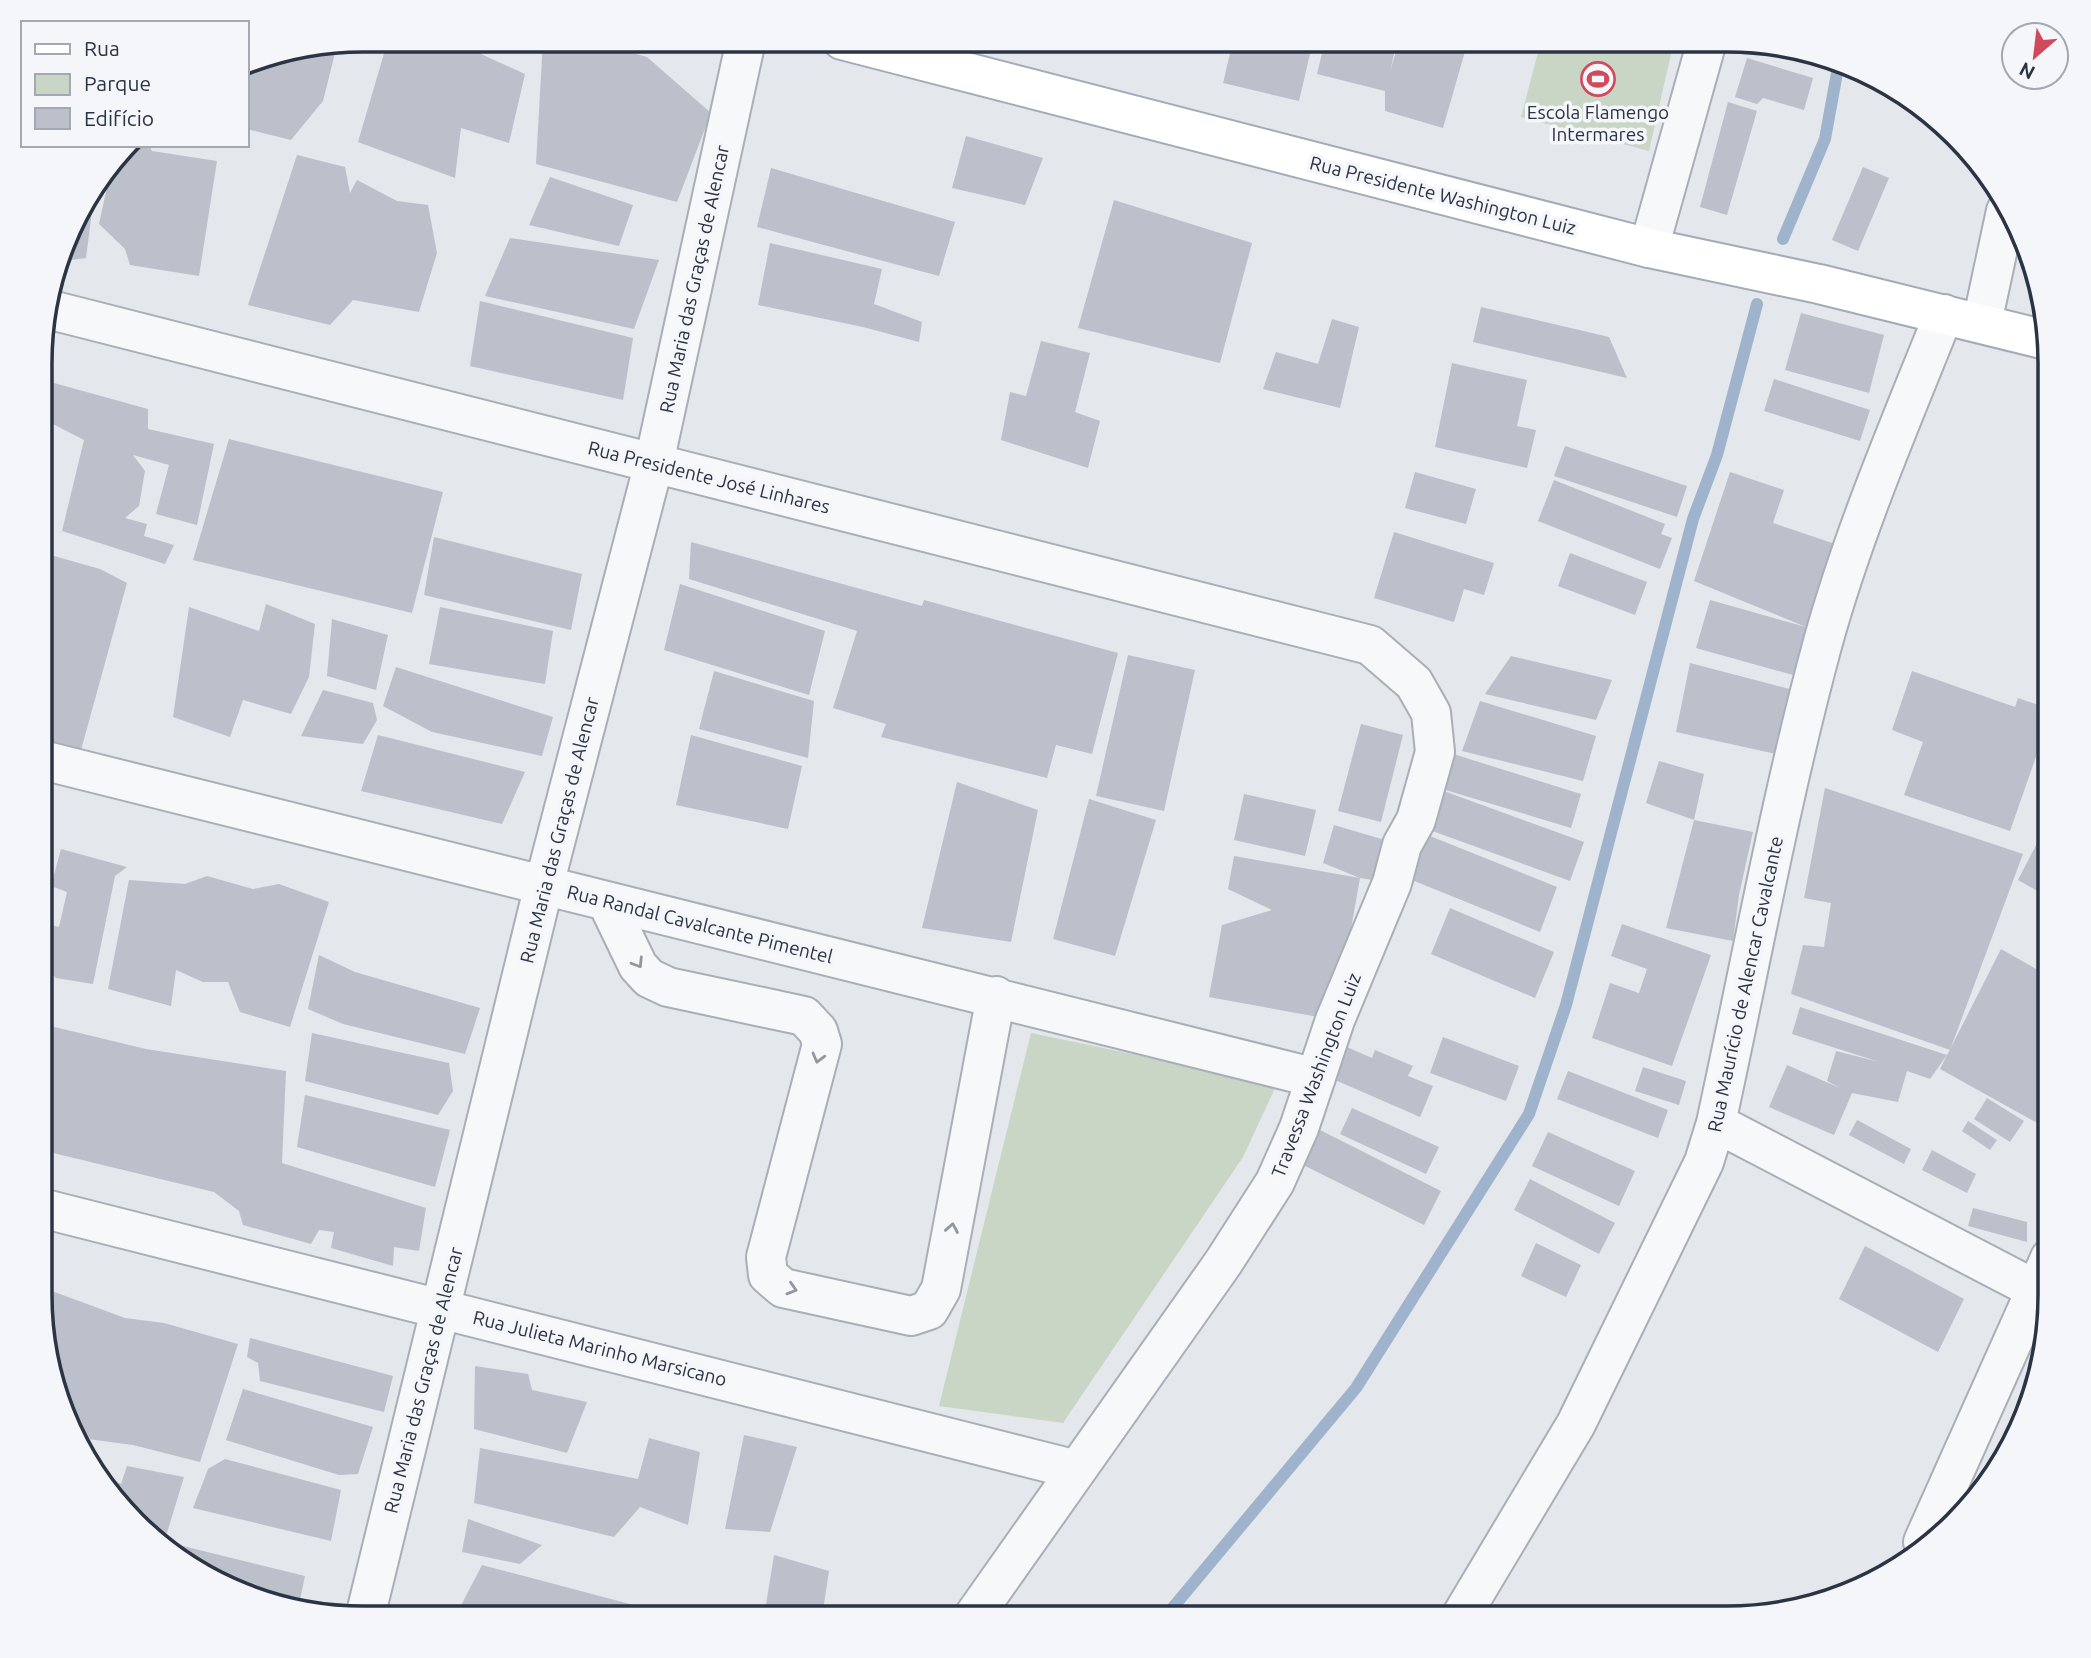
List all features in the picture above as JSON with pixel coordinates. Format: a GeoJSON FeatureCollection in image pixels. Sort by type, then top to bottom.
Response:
{"type":"FeatureCollection","features":[{"type":"Feature","properties":{"kind":"main road","name":"Rua Presidente Washington Luiz"},"geometry":{"type":"LineString","coordinates":[[889,52],[1649,248],[2037,338]]}},
{"type":"Feature","properties":{"kind":"street","name":"Rua Maria das Graças de Alencar"},"geometry":{"type":"LineString","coordinates":[[368,1606],[544,886],[654,463],[743,52]]}},
{"type":"Feature","properties":{"kind":"street"},"geometry":{"type":"LineString","coordinates":[[1649,248],[1704,52]]}},
{"type":"Feature","properties":{"kind":"street"},"geometry":{"type":"LineString","coordinates":[[1982,323],[2004,222]]}},
{"type":"Feature","properties":{"kind":"street","name":"Rua Presidente José Linhares"},"geometry":{"type":"LineString","coordinates":[[57,311],[1370,645]]}},
{"type":"Feature","properties":{"kind":"street","name":"Rua Maurício de Alencar Cavalcante"},"geometry":{"type":"LineString","coordinates":[[1467,1606],[1576,1424],[1704,1163],[1716,1123],[1769,868],[1824,641],[1871,495],[1944,314]]}},
{"type":"Feature","properties":{"kind":"street","name":"Travessa Washington Luiz"},"geometry":{"type":"LineString","coordinates":[[981,1606],[1223,1263],[1275,1182],[1299,1128],[1335,1020],[1392,883],[1402,845],[1416,820],[1435,752],[1431,713],[1415,683],[1370,645]]}},
{"type":"Feature","properties":{"kind":"street","name":"Rua Randal Cavalcante Pimentel"},"geometry":{"type":"LineString","coordinates":[[52,763],[1317,1078]]}},
{"type":"Feature","properties":{"kind":"street"},"geometry":{"type":"LineString","coordinates":[[607,902],[638,966],[649,978],[668,987],[804,1016],[818,1031],[822,1044],[766,1257],[768,1275],[783,1288],[911,1316],[929,1310],[941,1289],[996,996]]}},
{"type":"Feature","properties":{"kind":"street"},"geometry":{"type":"LineString","coordinates":[[1716,1123],[2038,1272]]}},
{"type":"Feature","properties":{"kind":"street","name":"Rua Julieta Marinho Marsicano"},"geometry":{"type":"LineString","coordinates":[[52,1211],[1077,1470]]}},
{"type":"Feature","properties":{"kind":"street"},"geometry":{"type":"LineString","coordinates":[[1927,1533],[2038,1285]]}},
{"type":"Feature","properties":{"kind":"green space","name":"Escola Flamengo Intermares"},"geometry":{"type":"Polygon","coordinates":[[[1538,52],[1672,52],[1649,151],[1521,117],[1538,52]]]}},
{"type":"Feature","properties":{"kind":"green space"},"geometry":{"type":"Polygon","coordinates":[[[1031,1033],[1277,1084],[1243,1157],[1063,1423],[939,1406],[1031,1033]]]}},
{"type":"Feature","properties":{"kind":"building"},"geometry":{"type":"Polygon","coordinates":[[[384,52],[481,52],[525,74],[509,143],[461,128],[455,178],[358,142],[384,52]]]}},
{"type":"Feature","properties":{"kind":"building"},"geometry":{"type":"Polygon","coordinates":[[[542,52],[629,52],[647,57],[711,113],[677,202],[536,164],[542,52]]]}},
{"type":"Feature","properties":{"kind":"building"},"geometry":{"type":"Polygon","coordinates":[[[1230,52],[1310,52],[1299,101],[1223,83],[1230,52]]]}},
{"type":"Feature","properties":{"kind":"building"},"geometry":{"type":"Polygon","coordinates":[[[1322,52],[1395,52],[1390,72],[1396,52],[1465,52],[1443,128],[1385,111],[1385,91],[1317,74],[1322,52]]]}},
{"type":"Feature","properties":{"kind":"building"},"geometry":{"type":"Polygon","coordinates":[[[335,54],[323,101],[291,140],[248,129],[248,75],[303,58],[335,54]]]}},
{"type":"Feature","properties":{"kind":"building"},"geometry":{"type":"Polygon","coordinates":[[[1747,58],[1813,78],[1804,110],[1763,98],[1757,104],[1735,97],[1747,58]]]}},
{"type":"Feature","properties":{"kind":"building"},"geometry":{"type":"Polygon","coordinates":[[[1728,102],[1757,111],[1727,215],[1700,207],[1728,102]]]}},
{"type":"Feature","properties":{"kind":"building"},"geometry":{"type":"Polygon","coordinates":[[[966,136],[1043,158],[1025,205],[952,188],[966,136]]]}},
{"type":"Feature","properties":{"kind":"building"},"geometry":{"type":"Polygon","coordinates":[[[140,147],[217,161],[199,276],[130,265],[125,249],[99,224],[107,189],[140,147]]]}},
{"type":"Feature","properties":{"kind":"building"},"geometry":{"type":"Polygon","coordinates":[[[297,155],[345,167],[350,193],[357,180],[397,201],[428,205],[437,253],[419,312],[353,300],[330,325],[248,305],[297,155]]]}},
{"type":"Feature","properties":{"kind":"building"},"geometry":{"type":"Polygon","coordinates":[[[1863,167],[1889,178],[1858,251],[1832,240],[1863,167]]]}},
{"type":"Feature","properties":{"kind":"building"},"geometry":{"type":"Polygon","coordinates":[[[771,168],[955,222],[939,276],[757,227],[771,168]]]}},
{"type":"Feature","properties":{"kind":"building"},"geometry":{"type":"Polygon","coordinates":[[[550,177],[633,205],[619,246],[529,225],[550,177]]]}},
{"type":"Feature","properties":{"kind":"building"},"geometry":{"type":"Polygon","coordinates":[[[1114,200],[1252,243],[1220,363],[1078,328],[1114,200]]]}},
{"type":"Feature","properties":{"kind":"building"},"geometry":{"type":"Polygon","coordinates":[[[92,212],[86,258],[70,260],[92,212]]]}},
{"type":"Feature","properties":{"kind":"building"},"geometry":{"type":"Polygon","coordinates":[[[510,238],[659,260],[634,329],[485,296],[510,238]]]}},
{"type":"Feature","properties":{"kind":"building"},"geometry":{"type":"Polygon","coordinates":[[[770,243],[882,269],[874,304],[922,322],[919,342],[758,305],[770,243]]]}},
{"type":"Feature","properties":{"kind":"building"},"geometry":{"type":"Polygon","coordinates":[[[480,301],[633,338],[623,400],[470,366],[480,301]]]}},
{"type":"Feature","properties":{"kind":"building"},"geometry":{"type":"Polygon","coordinates":[[[1481,307],[1609,337],[1627,378],[1473,342],[1481,307]]]}},
{"type":"Feature","properties":{"kind":"building"},"geometry":{"type":"Polygon","coordinates":[[[1801,313],[1884,335],[1869,393],[1785,370],[1801,313]]]}},
{"type":"Feature","properties":{"kind":"building"},"geometry":{"type":"Polygon","coordinates":[[[1332,319],[1359,327],[1340,408],[1263,389],[1276,352],[1318,364],[1332,319]]]}},
{"type":"Feature","properties":{"kind":"building"},"geometry":{"type":"Polygon","coordinates":[[[1041,341],[1090,353],[1075,412],[1100,421],[1088,468],[1001,440],[1010,392],[1026,396],[1041,341]]]}},
{"type":"Feature","properties":{"kind":"building"},"geometry":{"type":"Polygon","coordinates":[[[1452,363],[1527,380],[1517,426],[1536,430],[1527,468],[1435,447],[1452,363]]]}},
{"type":"Feature","properties":{"kind":"building"},"geometry":{"type":"Polygon","coordinates":[[[1774,379],[1870,410],[1860,441],[1764,411],[1774,379]]]}},
{"type":"Feature","properties":{"kind":"building"},"geometry":{"type":"Polygon","coordinates":[[[52,382],[148,409],[148,429],[214,444],[197,525],[156,514],[169,465],[133,455],[145,471],[139,506],[125,518],[147,524],[144,536],[174,545],[165,564],[62,531],[84,440],[52,424],[52,382]]]}},
{"type":"Feature","properties":{"kind":"building"},"geometry":{"type":"Polygon","coordinates":[[[229,439],[443,492],[412,613],[193,560],[229,439]]]}},
{"type":"Feature","properties":{"kind":"building"},"geometry":{"type":"Polygon","coordinates":[[[1565,446],[1687,486],[1677,517],[1554,476],[1565,446]]]}},
{"type":"Feature","properties":{"kind":"building"},"geometry":{"type":"Polygon","coordinates":[[[1415,472],[1476,489],[1466,524],[1405,508],[1415,472]]]}},
{"type":"Feature","properties":{"kind":"building"},"geometry":{"type":"Polygon","coordinates":[[[1730,472],[1784,490],[1773,523],[1841,546],[1806,627],[1694,581],[1730,472]]]}},
{"type":"Feature","properties":{"kind":"building"},"geometry":{"type":"Polygon","coordinates":[[[1554,480],[1665,524],[1661,534],[1672,538],[1660,569],[1538,521],[1554,480]]]}},
{"type":"Feature","properties":{"kind":"building"},"geometry":{"type":"Polygon","coordinates":[[[1394,532],[1494,563],[1484,595],[1464,589],[1454,622],[1374,598],[1394,532]]]}},
{"type":"Feature","properties":{"kind":"building"},"geometry":{"type":"Polygon","coordinates":[[[434,537],[582,574],[571,630],[424,595],[434,537]]]}},
{"type":"Feature","properties":{"kind":"building"},"geometry":{"type":"Polygon","coordinates":[[[691,542],[922,606],[924,600],[1118,653],[1092,754],[1056,745],[1047,778],[881,737],[886,724],[833,708],[857,631],[689,579],[691,542]]]}},
{"type":"Feature","properties":{"kind":"building"},"geometry":{"type":"Polygon","coordinates":[[[1570,553],[1647,582],[1635,615],[1558,586],[1570,553]]]}},
{"type":"Feature","properties":{"kind":"building"},"geometry":{"type":"Polygon","coordinates":[[[52,555],[100,569],[127,583],[81,750],[52,743],[52,555]]]}},
{"type":"Feature","properties":{"kind":"building"},"geometry":{"type":"Polygon","coordinates":[[[680,584],[825,631],[809,695],[664,650],[680,584]]]}},
{"type":"Feature","properties":{"kind":"building"},"geometry":{"type":"Polygon","coordinates":[[[1710,600],[1806,627],[1793,675],[1696,648],[1710,600]]]}},
{"type":"Feature","properties":{"kind":"building"},"geometry":{"type":"Polygon","coordinates":[[[266,604],[315,624],[309,677],[291,714],[243,700],[230,737],[173,717],[189,607],[259,631],[266,604]]]}},
{"type":"Feature","properties":{"kind":"building"},"geometry":{"type":"Polygon","coordinates":[[[440,607],[553,631],[545,684],[429,664],[440,607]]]}},
{"type":"Feature","properties":{"kind":"building"},"geometry":{"type":"Polygon","coordinates":[[[332,619],[388,635],[376,690],[327,676],[332,619]]]}},
{"type":"Feature","properties":{"kind":"building"},"geometry":{"type":"Polygon","coordinates":[[[1128,655],[1195,670],[1164,811],[1096,796],[1128,655]]]}},
{"type":"Feature","properties":{"kind":"building"},"geometry":{"type":"Polygon","coordinates":[[[1511,656],[1612,680],[1596,720],[1485,694],[1511,656]]]}},
{"type":"Feature","properties":{"kind":"building"},"geometry":{"type":"Polygon","coordinates":[[[1690,663],[1790,689],[1776,754],[1676,732],[1690,663]]]}},
{"type":"Feature","properties":{"kind":"building"},"geometry":{"type":"Polygon","coordinates":[[[396,667],[553,717],[542,756],[432,732],[383,706],[396,667]]]}},
{"type":"Feature","properties":{"kind":"building"},"geometry":{"type":"Polygon","coordinates":[[[714,671],[814,701],[808,758],[699,729],[714,671]]]}},
{"type":"Feature","properties":{"kind":"building"},"geometry":{"type":"Polygon","coordinates":[[[1912,671],[2015,707],[2018,698],[2038,705],[2038,751],[2010,831],[1904,795],[1923,742],[1892,730],[1912,671]]]}},
{"type":"Feature","properties":{"kind":"building"},"geometry":{"type":"Polygon","coordinates":[[[323,690],[373,703],[377,720],[363,744],[301,736],[323,690]]]}},
{"type":"Feature","properties":{"kind":"building"},"geometry":{"type":"Polygon","coordinates":[[[1480,701],[1596,736],[1583,781],[1462,751],[1480,701]]]}},
{"type":"Feature","properties":{"kind":"building"},"geometry":{"type":"Polygon","coordinates":[[[1361,724],[1403,735],[1381,822],[1338,811],[1361,724]]]}},
{"type":"Feature","properties":{"kind":"building"},"geometry":{"type":"Polygon","coordinates":[[[378,735],[525,772],[502,824],[361,791],[378,735]]]}},
{"type":"Feature","properties":{"kind":"building"},"geometry":{"type":"Polygon","coordinates":[[[691,735],[802,766],[788,829],[676,805],[691,735]]]}},
{"type":"Feature","properties":{"kind":"building"},"geometry":{"type":"Polygon","coordinates":[[[1450,753],[1581,794],[1571,828],[1439,788],[1450,753]]]}},
{"type":"Feature","properties":{"kind":"building"},"geometry":{"type":"Polygon","coordinates":[[[1659,761],[1704,774],[1694,820],[1646,803],[1659,761]]]}},
{"type":"Feature","properties":{"kind":"building"},"geometry":{"type":"Polygon","coordinates":[[[957,782],[1038,810],[1011,942],[922,928],[957,782]]]}},
{"type":"Feature","properties":{"kind":"building"},"geometry":{"type":"Polygon","coordinates":[[[1825,788],[2023,854],[1950,1050],[1791,994],[1803,945],[1824,947],[1831,903],[1804,898],[1825,788]]]}},
{"type":"Feature","properties":{"kind":"building"},"geometry":{"type":"Polygon","coordinates":[[[1441,790],[1584,842],[1570,881],[1427,829],[1441,790]]]}},
{"type":"Feature","properties":{"kind":"building"},"geometry":{"type":"Polygon","coordinates":[[[1244,794],[1316,810],[1305,856],[1234,840],[1244,794]]]}},
{"type":"Feature","properties":{"kind":"building"},"geometry":{"type":"Polygon","coordinates":[[[1089,799],[1156,820],[1115,956],[1053,939],[1089,799]]]}},
{"type":"Feature","properties":{"kind":"building"},"geometry":{"type":"Polygon","coordinates":[[[1694,820],[1753,832],[1739,895],[1733,941],[1666,928],[1694,820]]]}},
{"type":"Feature","properties":{"kind":"building"},"geometry":{"type":"Polygon","coordinates":[[[1334,825],[1402,845],[1392,883],[1360,878],[1323,863],[1334,825]]]}},
{"type":"Feature","properties":{"kind":"building"},"geometry":{"type":"Polygon","coordinates":[[[1425,834],[1557,887],[1540,932],[1407,878],[1425,834]]]}},
{"type":"Feature","properties":{"kind":"building"},"geometry":{"type":"Polygon","coordinates":[[[2038,841],[2038,891],[2018,880],[2038,841]]]}},
{"type":"Feature","properties":{"kind":"building"},"geometry":{"type":"Polygon","coordinates":[[[61,849],[127,867],[115,876],[93,984],[56,978],[52,975],[52,925],[59,927],[67,892],[52,886],[61,849]]]}},
{"type":"Feature","properties":{"kind":"building"},"geometry":{"type":"Polygon","coordinates":[[[1234,856],[1360,878],[1335,1020],[1209,997],[1222,925],[1272,910],[1228,889],[1234,856]]]}},
{"type":"Feature","properties":{"kind":"building"},"geometry":{"type":"Polygon","coordinates":[[[207,876],[253,889],[279,884],[329,902],[290,1027],[240,1012],[228,982],[203,982],[176,970],[171,1006],[108,989],[129,880],[185,884],[207,876]]]}},
{"type":"Feature","properties":{"kind":"building"},"geometry":{"type":"Polygon","coordinates":[[[1450,908],[1554,952],[1535,998],[1431,954],[1450,908]]]}},
{"type":"Feature","properties":{"kind":"building"},"geometry":{"type":"Polygon","coordinates":[[[1622,924],[1711,955],[1672,1066],[1592,1038],[1610,983],[1639,993],[1647,969],[1611,956],[1622,924]]]}},
{"type":"Feature","properties":{"kind":"building"},"geometry":{"type":"Polygon","coordinates":[[[2001,949],[2038,970],[2038,1123],[1940,1069],[2001,949]]]}},
{"type":"Feature","properties":{"kind":"building"},"geometry":{"type":"Polygon","coordinates":[[[319,955],[355,972],[480,1008],[465,1054],[343,1024],[308,1009],[319,955]]]}},
{"type":"Feature","properties":{"kind":"building"},"geometry":{"type":"Polygon","coordinates":[[[1800,1007],[1947,1055],[1930,1079],[1907,1071],[1898,1102],[1852,1093],[1834,1135],[1769,1107],[1787,1065],[1840,1088],[1827,1081],[1836,1051],[1879,1062],[1792,1034],[1800,1007]]]}},
{"type":"Feature","properties":{"kind":"building"},"geometry":{"type":"Polygon","coordinates":[[[52,1026],[146,1049],[286,1071],[282,1163],[426,1208],[419,1251],[394,1247],[393,1266],[331,1248],[334,1232],[319,1230],[311,1244],[243,1225],[239,1211],[214,1192],[52,1153],[52,1026]]]}},
{"type":"Feature","properties":{"kind":"building"},"geometry":{"type":"Polygon","coordinates":[[[312,1033],[449,1063],[453,1091],[438,1115],[305,1081],[312,1033]]]}},
{"type":"Feature","properties":{"kind":"building"},"geometry":{"type":"Polygon","coordinates":[[[1443,1037],[1519,1066],[1506,1101],[1430,1073],[1443,1037]]]}},
{"type":"Feature","properties":{"kind":"building"},"geometry":{"type":"Polygon","coordinates":[[[1340,1044],[1372,1058],[1375,1050],[1413,1066],[1408,1076],[1433,1086],[1420,1117],[1326,1076],[1340,1044]]]}},
{"type":"Feature","properties":{"kind":"building"},"geometry":{"type":"Polygon","coordinates":[[[1643,1067],[1686,1081],[1679,1105],[1635,1091],[1643,1067]]]}},
{"type":"Feature","properties":{"kind":"building"},"geometry":{"type":"Polygon","coordinates":[[[1568,1071],[1668,1110],[1658,1138],[1557,1099],[1568,1071]]]}},
{"type":"Feature","properties":{"kind":"building"},"geometry":{"type":"Polygon","coordinates":[[[305,1095],[450,1130],[435,1187],[297,1147],[305,1095]]]}},
{"type":"Feature","properties":{"kind":"building"},"geometry":{"type":"Polygon","coordinates":[[[1987,1098],[2024,1121],[2010,1142],[1974,1119],[1987,1098]]]}},
{"type":"Feature","properties":{"kind":"building"},"geometry":{"type":"Polygon","coordinates":[[[1352,1108],[1439,1147],[1426,1174],[1340,1134],[1352,1108]]]}},
{"type":"Feature","properties":{"kind":"building"},"geometry":{"type":"Polygon","coordinates":[[[1857,1120],[1911,1149],[1904,1164],[1849,1135],[1857,1120]]]}},
{"type":"Feature","properties":{"kind":"building"},"geometry":{"type":"Polygon","coordinates":[[[1968,1121],[1997,1140],[1990,1150],[1962,1131],[1968,1121]]]}},
{"type":"Feature","properties":{"kind":"building"},"geometry":{"type":"Polygon","coordinates":[[[1316,1128],[1441,1191],[1424,1225],[1299,1163],[1316,1128]]]}},
{"type":"Feature","properties":{"kind":"building"},"geometry":{"type":"Polygon","coordinates":[[[1548,1132],[1635,1171],[1619,1206],[1532,1166],[1548,1132]]]}},
{"type":"Feature","properties":{"kind":"building"},"geometry":{"type":"Polygon","coordinates":[[[1932,1150],[1976,1174],[1967,1193],[1922,1170],[1932,1150]]]}},
{"type":"Feature","properties":{"kind":"building"},"geometry":{"type":"Polygon","coordinates":[[[1530,1179],[1615,1223],[1599,1254],[1514,1210],[1530,1179]]]}},
{"type":"Feature","properties":{"kind":"building"},"geometry":{"type":"Polygon","coordinates":[[[1973,1208],[2027,1222],[2027,1242],[1968,1226],[1973,1208]]]}},
{"type":"Feature","properties":{"kind":"building"},"geometry":{"type":"Polygon","coordinates":[[[1536,1243],[1581,1265],[1566,1297],[1521,1276],[1536,1243]]]}},
{"type":"Feature","properties":{"kind":"building"},"geometry":{"type":"Polygon","coordinates":[[[1865,1246],[1964,1299],[1938,1352],[1839,1299],[1865,1246]]]}},
{"type":"Feature","properties":{"kind":"building"},"geometry":{"type":"Polygon","coordinates":[[[52,1291],[125,1318],[164,1323],[238,1344],[200,1462],[133,1445],[89,1439],[68,1389],[58,1355],[52,1291]]]}},
{"type":"Feature","properties":{"kind":"building"},"geometry":{"type":"Polygon","coordinates":[[[250,1338],[393,1376],[384,1412],[260,1381],[258,1363],[247,1357],[250,1338]]]}},
{"type":"Feature","properties":{"kind":"building"},"geometry":{"type":"Polygon","coordinates":[[[475,1366],[528,1374],[532,1390],[587,1402],[567,1453],[474,1429],[475,1366]]]}},
{"type":"Feature","properties":{"kind":"building"},"geometry":{"type":"Polygon","coordinates":[[[243,1389],[373,1427],[358,1474],[339,1475],[226,1440],[243,1389]]]}},
{"type":"Feature","properties":{"kind":"building"},"geometry":{"type":"Polygon","coordinates":[[[744,1435],[797,1447],[770,1532],[725,1529],[744,1435]]]}},
{"type":"Feature","properties":{"kind":"building"},"geometry":{"type":"Polygon","coordinates":[[[649,1438],[700,1452],[688,1525],[640,1507],[614,1537],[474,1503],[480,1448],[638,1479],[649,1438]]]}},
{"type":"Feature","properties":{"kind":"building"},"geometry":{"type":"Polygon","coordinates":[[[225,1459],[341,1490],[331,1541],[193,1508],[208,1469],[225,1459]]]}},
{"type":"Feature","properties":{"kind":"building"},"geometry":{"type":"Polygon","coordinates":[[[127,1466],[184,1477],[166,1535],[143,1515],[115,1481],[121,1484],[127,1466]]]}},
{"type":"Feature","properties":{"kind":"building"},"geometry":{"type":"Polygon","coordinates":[[[468,1519],[542,1545],[520,1564],[462,1552],[468,1519]]]}},
{"type":"Feature","properties":{"kind":"building"},"geometry":{"type":"Polygon","coordinates":[[[180,1545],[305,1576],[300,1599],[244,1582],[208,1564],[180,1545]]]}},
{"type":"Feature","properties":{"kind":"building"},"geometry":{"type":"Polygon","coordinates":[[[774,1555],[829,1571],[824,1606],[766,1606],[774,1555]]]}},
{"type":"Feature","properties":{"kind":"building"},"geometry":{"type":"Polygon","coordinates":[[[482,1565],[637,1606],[461,1606],[482,1565]]]}},
{"type":"Feature","properties":{"kind":"waterway"},"geometry":{"type":"LineString","coordinates":[[1783,239],[1825,139],[1837,72]]}},
{"type":"Feature","properties":{"kind":"waterway"},"geometry":{"type":"LineString","coordinates":[[1174,1606],[1356,1388],[1529,1114],[1566,1005],[1693,519],[1717,455],[1757,304]]}},
{"type":"Feature","properties":{"kind":"place","name":"Escola Flamengo Intermares"},"geometry":{"type":"Point","coordinates":[1598,79]}}]}
